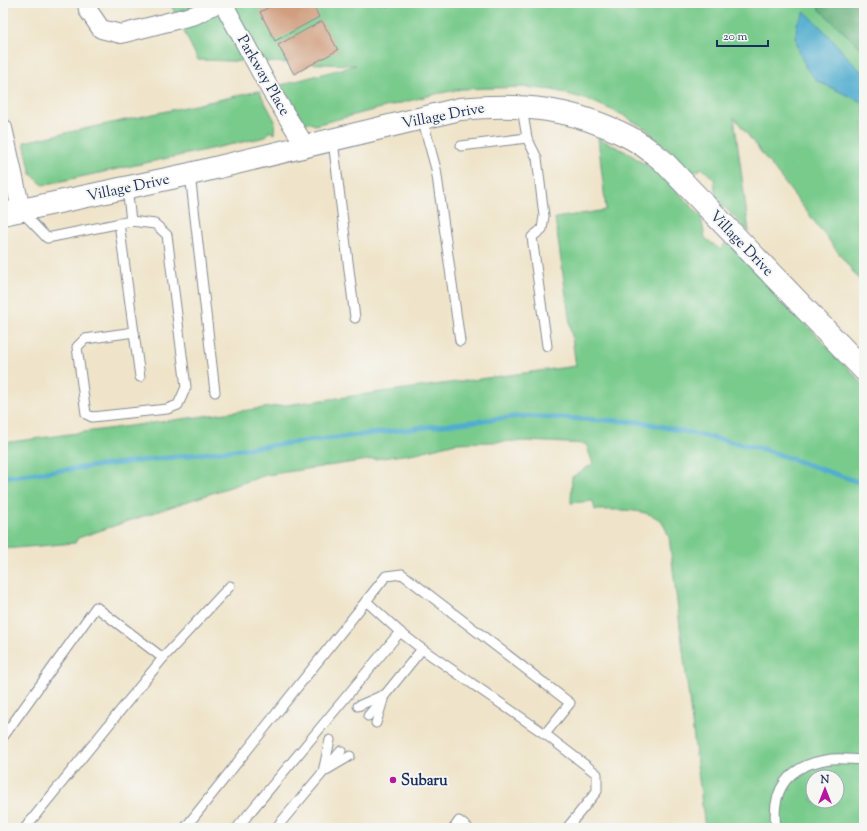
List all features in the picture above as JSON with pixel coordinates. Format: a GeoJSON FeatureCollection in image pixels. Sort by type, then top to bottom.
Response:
{"type":"FeatureCollection","features":[{"type":"Feature","properties":{"kind":"street"},"geometry":{"type":"LineString","coordinates":[[86,3],[88,10],[101,29],[121,34],[195,15],[218,3]]}},
{"type":"Feature","properties":{"kind":"street","name":"Parkway Place"},"geometry":{"type":"LineString","coordinates":[[223,3],[271,91],[306,147]]}},
{"type":"Feature","properties":{"kind":"street","name":"Village Drive"},"geometry":{"type":"LineString","coordinates":[[12,212],[190,174],[333,141],[422,117],[460,109],[493,106],[522,106],[570,113],[599,123],[631,138],[662,160],[864,370]]}},
{"type":"Feature","properties":{"kind":"street"},"geometry":{"type":"LineString","coordinates":[[3,128],[12,212]]}},
{"type":"Feature","properties":{"kind":"lane"},"geometry":{"type":"LineString","coordinates":[[522,106],[528,138],[537,158],[544,216],[542,229],[532,237],[547,346]]}},
{"type":"Feature","properties":{"kind":"lane"},"geometry":{"type":"LineString","coordinates":[[422,117],[436,169],[460,341]]}},
{"type":"Feature","properties":{"kind":"lane"},"geometry":{"type":"LineString","coordinates":[[461,146],[528,138]]}},
{"type":"Feature","properties":{"kind":"lane"},"geometry":{"type":"LineString","coordinates":[[333,141],[354,318]]}},
{"type":"Feature","properties":{"kind":"lane"},"geometry":{"type":"LineString","coordinates":[[190,174],[215,392]]}},
{"type":"Feature","properties":{"kind":"lane"},"geometry":{"type":"LineString","coordinates":[[127,187],[131,221]]}},
{"type":"Feature","properties":{"kind":"lane"},"geometry":{"type":"LineString","coordinates":[[12,212],[47,238],[131,221],[156,224],[167,235],[186,387],[178,405],[167,409],[92,417],[86,414],[77,347],[85,339],[134,332]]}},
{"type":"Feature","properties":{"kind":"lane"},"geometry":{"type":"LineString","coordinates":[[119,223],[140,377]]}},
{"type":"Feature","properties":{"kind":"lane"},"geometry":{"type":"LineString","coordinates":[[185,828],[386,576],[402,574],[570,703],[545,734]]}},
{"type":"Feature","properties":{"kind":"lane"},"geometry":{"type":"LineString","coordinates":[[25,828],[163,658],[230,586]]}},
{"type":"Feature","properties":{"kind":"lane"},"geometry":{"type":"LineString","coordinates":[[366,601],[400,632],[422,649],[545,734],[597,774],[598,791],[568,828]]}},
{"type":"Feature","properties":{"kind":"lane"},"geometry":{"type":"LineString","coordinates":[[3,737],[96,607],[163,658]]}},
{"type":"Feature","properties":{"kind":"lane"},"geometry":{"type":"LineString","coordinates":[[237,828],[400,632]]}},
{"type":"Feature","properties":{"kind":"lane"},"geometry":{"type":"LineString","coordinates":[[368,716],[422,649]]}},
{"type":"Feature","properties":{"kind":"lane"},"geometry":{"type":"LineString","coordinates":[[358,706],[384,695]]}},
{"type":"Feature","properties":{"kind":"lane"},"geometry":{"type":"LineString","coordinates":[[376,723],[384,695]]}},
{"type":"Feature","properties":{"kind":"lane"},"geometry":{"type":"LineString","coordinates":[[323,772],[330,740]]}},
{"type":"Feature","properties":{"kind":"lane"},"geometry":{"type":"LineString","coordinates":[[276,828],[341,751]]}},
{"type":"Feature","properties":{"kind":"lane"},"geometry":{"type":"LineString","coordinates":[[323,772],[350,756]]}},
{"type":"Feature","properties":{"kind":"lane"},"geometry":{"type":"LineString","coordinates":[[776,828],[774,817],[780,788],[794,771],[826,760],[864,760]]}},
{"type":"Feature","properties":{"kind":"lane"},"geometry":{"type":"LineString","coordinates":[[454,828],[459,821],[468,828]]}},
{"type":"Feature","properties":{"kind":"green space"},"geometry":{"type":"Polygon","coordinates":[[[170,3],[864,3],[864,286],[734,117],[749,232],[716,199],[714,179],[702,168],[695,172],[689,171],[670,151],[653,137],[648,130],[623,115],[589,100],[553,90],[525,87],[462,89],[436,94],[315,125],[308,122],[305,125],[281,85],[356,65],[198,60],[170,3]]]}},
{"type":"Feature","properties":{"kind":"green space"},"geometry":{"type":"Polygon","coordinates":[[[815,3],[864,3],[864,51],[820,10],[815,3]]]}},
{"type":"Feature","properties":{"kind":"green space"},"geometry":{"type":"Polygon","coordinates":[[[259,91],[275,121],[274,134],[269,131],[266,137],[43,185],[31,174],[24,142],[259,91]]]}},
{"type":"Feature","properties":{"kind":"green space"},"geometry":{"type":"Polygon","coordinates":[[[598,138],[630,154],[664,178],[701,216],[705,238],[721,250],[724,244],[730,244],[864,385],[864,828],[705,828],[669,537],[664,525],[659,519],[651,515],[642,512],[622,510],[595,510],[593,501],[571,503],[572,477],[593,464],[586,444],[526,441],[456,443],[416,453],[266,475],[78,538],[75,543],[3,549],[3,443],[576,366],[555,218],[606,210],[598,138]]]}},
{"type":"Feature","properties":{"kind":"water"},"geometry":{"type":"Polygon","coordinates":[[[805,12],[864,74],[864,103],[817,81],[806,68],[798,48],[796,37],[797,23],[805,12]]]}},
{"type":"Feature","properties":{"kind":"building"},"geometry":{"type":"Polygon","coordinates":[[[277,3],[312,3],[319,17],[275,41],[260,12],[277,3]]]}},
{"type":"Feature","properties":{"kind":"building"},"geometry":{"type":"Polygon","coordinates":[[[322,21],[338,50],[294,74],[278,45],[322,21]]]}},
{"type":"Feature","properties":{"kind":"waterway"},"geometry":{"type":"LineString","coordinates":[[3,477],[521,416],[641,422],[763,449],[864,484]]}},
{"type":"Feature","properties":{"kind":"place","name":"Subaru"},"geometry":{"type":"Point","coordinates":[393,780]}}]}
